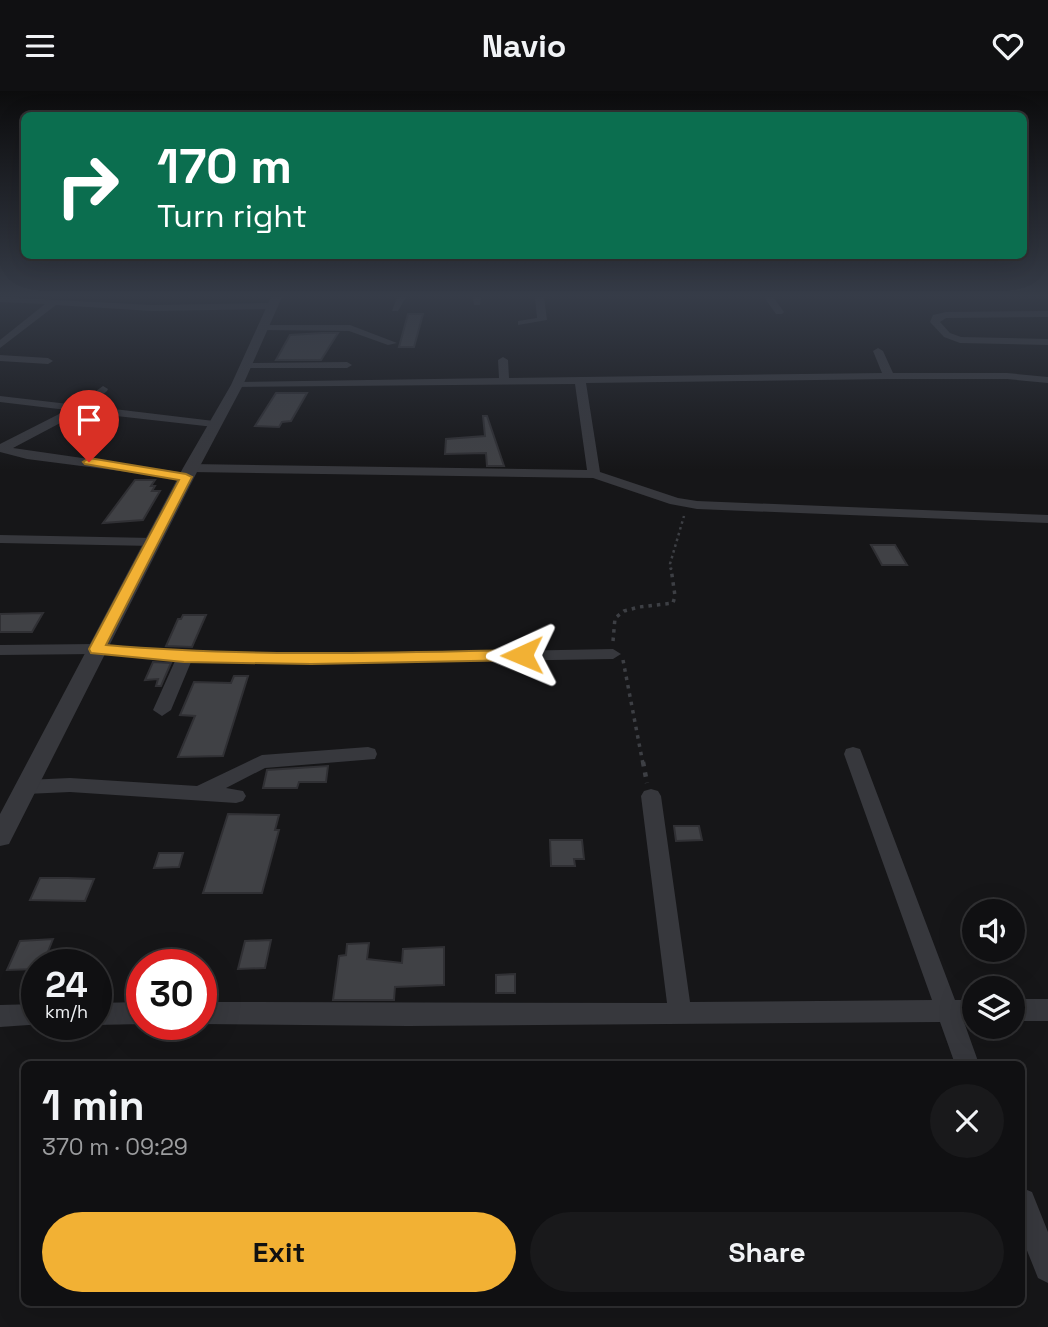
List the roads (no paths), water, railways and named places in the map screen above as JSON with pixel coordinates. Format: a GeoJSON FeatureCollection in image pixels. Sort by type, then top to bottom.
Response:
{"type":"FeatureCollection","features":[{"type":"Feature","properties":{"kind":"street"},"geometry":{"type":"LineString","coordinates":[[0,837],[252,355]]}},
{"type":"Feature","properties":{"kind":"street"},"geometry":{"type":"LineString","coordinates":[[880,355],[890,376]]}},
{"type":"Feature","properties":{"kind":"street"},"geometry":{"type":"LineString","coordinates":[[0,358],[48,361]]}},
{"type":"Feature","properties":{"kind":"street"},"geometry":{"type":"LineString","coordinates":[[503,360],[504,382]]}},
{"type":"Feature","properties":{"kind":"street"},"geometry":{"type":"LineString","coordinates":[[246,366],[347,365]]}},
{"type":"Feature","properties":{"kind":"street"},"geometry":{"type":"LineString","coordinates":[[237,384],[580,382],[890,376],[1007,376],[1048,380]]}},
{"type":"Feature","properties":{"kind":"street"},"geometry":{"type":"LineString","coordinates":[[580,382],[594,474]]}},
{"type":"Feature","properties":{"kind":"street"},"geometry":{"type":"LineString","coordinates":[[1,449],[78,409],[103,389]]}},
{"type":"Feature","properties":{"kind":"street"},"geometry":{"type":"LineString","coordinates":[[0,399],[214,424]]}},
{"type":"Feature","properties":{"kind":"street"},"geometry":{"type":"LineString","coordinates":[[1,449],[27,455],[188,473],[594,474],[687,503],[819,512],[1048,519]]}},
{"type":"Feature","properties":{"kind":"street"},"geometry":{"type":"LineString","coordinates":[[0,539],[153,542]]}},
{"type":"Feature","properties":{"kind":"street"},"geometry":{"type":"LineString","coordinates":[[0,650],[96,649],[184,657],[311,659],[613,655]]}},
{"type":"Feature","properties":{"kind":"street"},"geometry":{"type":"LineString","coordinates":[[162,710],[184,657]]}},
{"type":"Feature","properties":{"kind":"street"},"geometry":{"type":"LineString","coordinates":[[200,793],[262,762],[368,754]]}},
{"type":"Feature","properties":{"kind":"street"},"geometry":{"type":"LineString","coordinates":[[853,754],[966,1061]]}},
{"type":"Feature","properties":{"kind":"street"},"geometry":{"type":"LineString","coordinates":[[26,787],[70,785],[236,796]]}},
{"type":"Feature","properties":{"kind":"street"},"geometry":{"type":"LineString","coordinates":[[651,796],[680,1013]]}},
{"type":"Feature","properties":{"kind":"street"},"geometry":{"type":"LineString","coordinates":[[1025,1010],[1048,1010]]}},
{"type":"Feature","properties":{"kind":"street"},"geometry":{"type":"LineString","coordinates":[[217,1013],[962,1011]]}},
{"type":"Feature","properties":{"kind":"street"},"geometry":{"type":"LineString","coordinates":[[0,1016],[21,1015]]}},
{"type":"Feature","properties":{"kind":"street"},"geometry":{"type":"LineString","coordinates":[[1025,1210],[1048,1268]]}}]}
